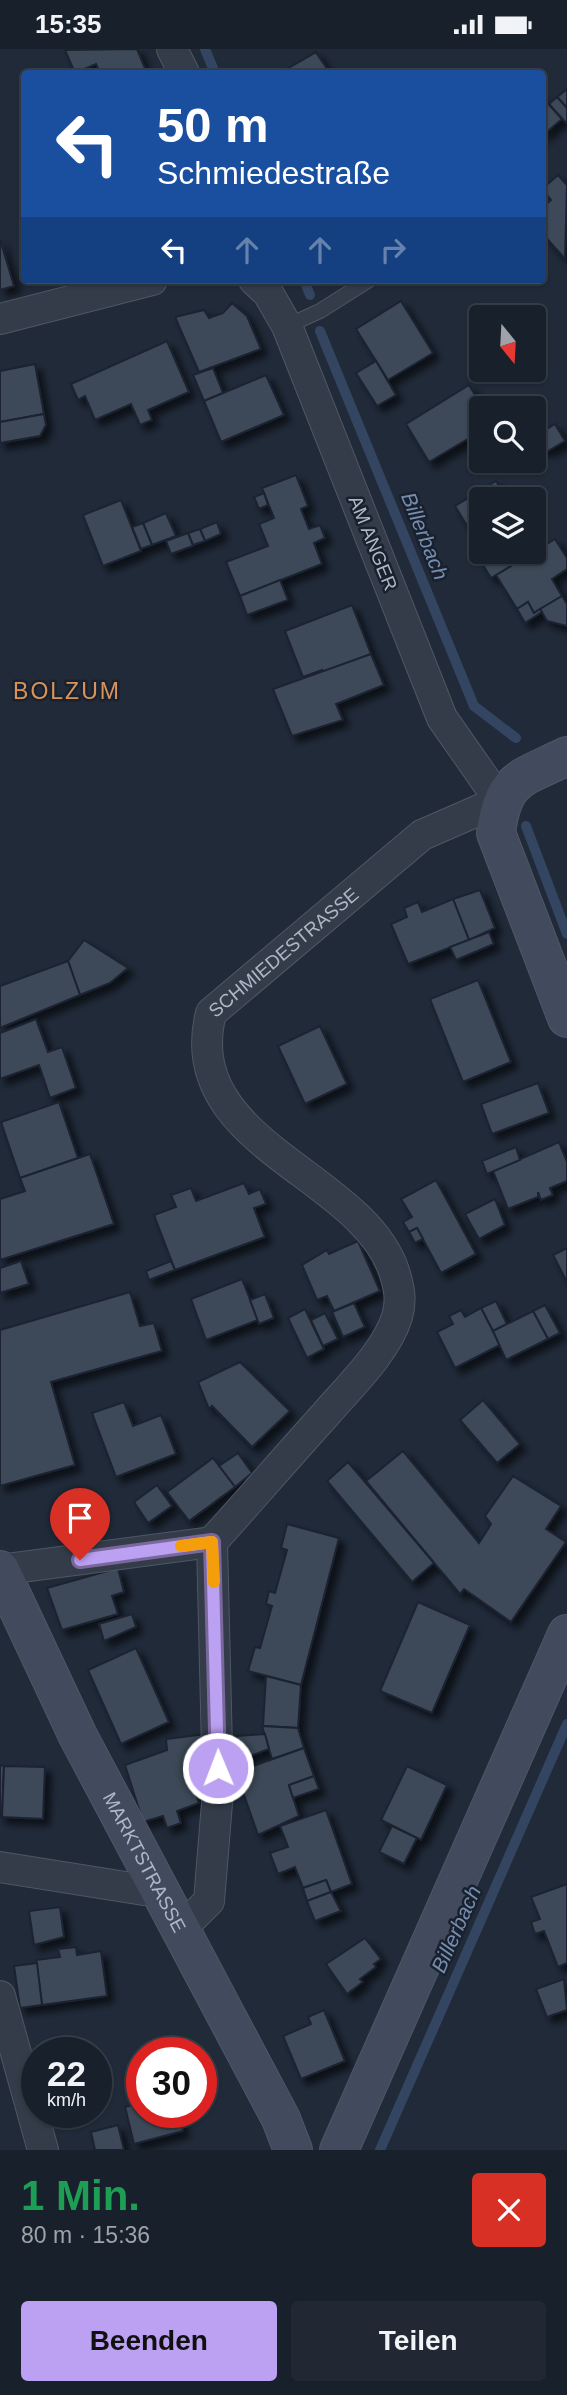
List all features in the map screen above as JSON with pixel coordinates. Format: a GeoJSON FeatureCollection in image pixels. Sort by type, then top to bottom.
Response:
{"type":"FeatureCollection","features":[{"type":"Feature","properties":{"kind":"main road"},"geometry":{"type":"LineString","coordinates":[[567,756],[516,781],[500,801],[496,833],[567,1018]]}},
{"type":"Feature","properties":{"kind":"main road","name":"MARKTSTRASSE"},"geometry":{"type":"LineString","coordinates":[[0,1570],[78,1736],[281,2119],[293,2150]]}},
{"type":"Feature","properties":{"kind":"main road"},"geometry":{"type":"LineString","coordinates":[[339,2150],[567,1634]]}},
{"type":"Feature","properties":{"kind":"street"},"geometry":{"type":"LineString","coordinates":[[172,49],[182,70]]}},
{"type":"Feature","properties":{"kind":"street"},"geometry":{"type":"LineString","coordinates":[[0,320],[137,284]]}},
{"type":"Feature","properties":{"kind":"street","name":"AM ANGER"},"geometry":{"type":"LineString","coordinates":[[258,284],[268,293],[287,325],[442,718],[500,801]]}},
{"type":"Feature","properties":{"kind":"street","name":"SCHMIEDESTRASSE"},"geometry":{"type":"LineString","coordinates":[[212,1542],[371,1362],[397,1318],[401,1291],[387,1250],[358,1216],[282,1160],[239,1118],[220,1091],[208,1061],[205,1037],[211,1013],[422,835],[500,801]]}},
{"type":"Feature","properties":{"kind":"street"},"geometry":{"type":"LineString","coordinates":[[0,1570],[212,1542],[218,1791],[209,1901],[180,1930]]}},
{"type":"Feature","properties":{"kind":"street"},"geometry":{"type":"LineString","coordinates":[[0,1867],[144,1890],[156,1882]]}},
{"type":"Feature","properties":{"kind":"street"},"geometry":{"type":"LineString","coordinates":[[0,1996],[43,2150]]}},
{"type":"Feature","properties":{"kind":"lane"},"geometry":{"type":"LineString","coordinates":[[287,325],[320,311],[363,284]]}},
{"type":"Feature","properties":{"kind":"building"},"geometry":{"type":"Polygon","coordinates":[[[137,49],[146,70],[99,70],[96,64],[82,70],[74,70],[65,50],[137,49]]]}},
{"type":"Feature","properties":{"kind":"building"},"geometry":{"type":"Polygon","coordinates":[[[316,52],[328,70],[285,70],[316,52]]]}},
{"type":"Feature","properties":{"kind":"building"},"geometry":{"type":"Polygon","coordinates":[[[567,89],[567,108],[557,97],[567,89]]]}},
{"type":"Feature","properties":{"kind":"building"},"geometry":{"type":"Polygon","coordinates":[[[557,97],[567,108],[567,124],[549,104],[557,97]]]}},
{"type":"Feature","properties":{"kind":"building"},"geometry":{"type":"Polygon","coordinates":[[[546,101],[562,119],[546,133],[546,101]]]}},
{"type":"Feature","properties":{"kind":"building"},"geometry":{"type":"Polygon","coordinates":[[[558,175],[567,185],[565,259],[546,238],[546,204],[551,200],[546,194],[546,186],[558,175]]]}},
{"type":"Feature","properties":{"kind":"building"},"geometry":{"type":"Polygon","coordinates":[[[0,239],[14,286],[0,290],[0,239]]]}},
{"type":"Feature","properties":{"kind":"building"},"geometry":{"type":"Polygon","coordinates":[[[401,301],[433,353],[388,380],[356,329],[401,301]]]}},
{"type":"Feature","properties":{"kind":"building"},"geometry":{"type":"Polygon","coordinates":[[[232,303],[247,316],[261,349],[199,372],[175,317],[204,310],[209,318],[223,313],[232,303]]]}},
{"type":"Feature","properties":{"kind":"building"},"geometry":{"type":"Polygon","coordinates":[[[167,341],[189,392],[148,410],[152,420],[140,425],[131,404],[95,420],[85,396],[78,400],[71,384],[167,341]]]}},
{"type":"Feature","properties":{"kind":"building"},"geometry":{"type":"Polygon","coordinates":[[[376,361],[396,395],[377,406],[356,373],[376,361]]]}},
{"type":"Feature","properties":{"kind":"building"},"geometry":{"type":"Polygon","coordinates":[[[35,364],[44,414],[0,422],[0,371],[35,364]]]}},
{"type":"Feature","properties":{"kind":"building"},"geometry":{"type":"Polygon","coordinates":[[[213,368],[223,393],[204,401],[193,375],[213,368]]]}},
{"type":"Feature","properties":{"kind":"building"},"geometry":{"type":"Polygon","coordinates":[[[266,375],[284,415],[221,442],[204,401],[266,375]]]}},
{"type":"Feature","properties":{"kind":"building"},"geometry":{"type":"Polygon","coordinates":[[[469,385],[476,396],[469,396],[469,438],[429,462],[406,424],[469,385]]]}},
{"type":"Feature","properties":{"kind":"building"},"geometry":{"type":"Polygon","coordinates":[[[44,414],[46,425],[40,436],[0,443],[0,422],[44,414]]]}},
{"type":"Feature","properties":{"kind":"building"},"geometry":{"type":"Polygon","coordinates":[[[555,424],[565,441],[548,451],[546,430],[555,424]]]}},
{"type":"Feature","properties":{"kind":"building"},"geometry":{"type":"Polygon","coordinates":[[[296,475],[308,506],[301,509],[309,529],[320,525],[325,538],[314,543],[322,564],[240,596],[226,562],[268,546],[259,524],[274,518],[262,488],[296,475]]]}},
{"type":"Feature","properties":{"kind":"building"},"geometry":{"type":"Polygon","coordinates":[[[496,481],[500,487],[486,487],[496,481]]]}},
{"type":"Feature","properties":{"kind":"building"},"geometry":{"type":"Polygon","coordinates":[[[264,493],[268,505],[259,509],[254,497],[264,493]]]}},
{"type":"Feature","properties":{"kind":"building"},"geometry":{"type":"Polygon","coordinates":[[[469,497],[469,529],[455,506],[469,497]]]}},
{"type":"Feature","properties":{"kind":"building"},"geometry":{"type":"Polygon","coordinates":[[[121,500],[141,551],[103,566],[83,515],[121,500]]]}},
{"type":"Feature","properties":{"kind":"building"},"geometry":{"type":"Polygon","coordinates":[[[166,513],[176,536],[152,545],[143,523],[166,513]]]}},
{"type":"Feature","properties":{"kind":"building"},"geometry":{"type":"Polygon","coordinates":[[[217,522],[221,534],[205,541],[200,529],[217,522]]]}},
{"type":"Feature","properties":{"kind":"building"},"geometry":{"type":"Polygon","coordinates":[[[143,523],[152,545],[141,549],[132,527],[143,523]]]}},
{"type":"Feature","properties":{"kind":"building"},"geometry":{"type":"Polygon","coordinates":[[[200,529],[205,541],[193,545],[188,533],[200,529]]]}},
{"type":"Feature","properties":{"kind":"building"},"geometry":{"type":"Polygon","coordinates":[[[188,533],[193,546],[171,554],[166,541],[188,533]]]}},
{"type":"Feature","properties":{"kind":"building"},"geometry":{"type":"Polygon","coordinates":[[[555,539],[567,558],[567,569],[552,579],[562,596],[534,613],[528,602],[517,609],[496,575],[514,564],[546,564],[546,544],[555,539]]]}},
{"type":"Feature","properties":{"kind":"building"},"geometry":{"type":"Polygon","coordinates":[[[482,564],[514,564],[491,578],[482,564]]]}},
{"type":"Feature","properties":{"kind":"building"},"geometry":{"type":"Polygon","coordinates":[[[280,580],[288,600],[247,615],[240,596],[280,580]]]}},
{"type":"Feature","properties":{"kind":"building"},"geometry":{"type":"Polygon","coordinates":[[[562,596],[567,604],[567,626],[547,621],[540,609],[562,596]]]}},
{"type":"Feature","properties":{"kind":"building"},"geometry":{"type":"Polygon","coordinates":[[[528,602],[534,613],[540,609],[542,612],[525,623],[517,609],[528,602]]]}},
{"type":"Feature","properties":{"kind":"building"},"geometry":{"type":"Polygon","coordinates":[[[352,605],[371,654],[323,673],[322,670],[303,677],[285,631],[352,605]]]}},
{"type":"Feature","properties":{"kind":"building"},"geometry":{"type":"Polygon","coordinates":[[[371,654],[384,685],[336,704],[343,720],[292,736],[273,689],[371,654]]]}},
{"type":"Feature","properties":{"kind":"building"},"geometry":{"type":"Polygon","coordinates":[[[480,890],[495,928],[469,940],[453,899],[480,890]]]}},
{"type":"Feature","properties":{"kind":"building"},"geometry":{"type":"Polygon","coordinates":[[[453,899],[469,940],[408,964],[391,924],[407,917],[404,908],[418,902],[422,912],[453,899]]]}},
{"type":"Feature","properties":{"kind":"building"},"geometry":{"type":"Polygon","coordinates":[[[489,932],[494,944],[456,960],[450,947],[489,932]]]}},
{"type":"Feature","properties":{"kind":"building"},"geometry":{"type":"Polygon","coordinates":[[[84,940],[128,968],[110,983],[80,995],[68,961],[84,940]]]}},
{"type":"Feature","properties":{"kind":"building"},"geometry":{"type":"Polygon","coordinates":[[[68,961],[80,995],[0,1028],[0,986],[68,961]]]}},
{"type":"Feature","properties":{"kind":"building"},"geometry":{"type":"Polygon","coordinates":[[[478,980],[511,1062],[463,1082],[430,999],[478,980]]]}},
{"type":"Feature","properties":{"kind":"building"},"geometry":{"type":"Polygon","coordinates":[[[36,1019],[48,1052],[62,1047],[76,1088],[50,1098],[39,1065],[0,1079],[0,1033],[36,1019]]]}},
{"type":"Feature","properties":{"kind":"building"},"geometry":{"type":"Polygon","coordinates":[[[320,1026],[347,1084],[305,1104],[278,1046],[320,1026]]]}},
{"type":"Feature","properties":{"kind":"building"},"geometry":{"type":"Polygon","coordinates":[[[538,1083],[549,1113],[492,1134],[481,1104],[538,1083]]]}},
{"type":"Feature","properties":{"kind":"building"},"geometry":{"type":"Polygon","coordinates":[[[59,1102],[78,1158],[20,1178],[1,1122],[59,1102]]]}},
{"type":"Feature","properties":{"kind":"building"},"geometry":{"type":"Polygon","coordinates":[[[559,1142],[567,1162],[567,1181],[550,1188],[553,1195],[541,1200],[538,1192],[538,1197],[508,1209],[493,1171],[559,1142]]]}},
{"type":"Feature","properties":{"kind":"building"},"geometry":{"type":"Polygon","coordinates":[[[516,1147],[520,1160],[487,1174],[482,1161],[516,1147]]]}},
{"type":"Feature","properties":{"kind":"building"},"geometry":{"type":"Polygon","coordinates":[[[90,1154],[114,1224],[0,1260],[0,1199],[25,1191],[20,1178],[90,1154]]]}},
{"type":"Feature","properties":{"kind":"building"},"geometry":{"type":"Polygon","coordinates":[[[436,1180],[476,1254],[441,1273],[417,1228],[409,1232],[403,1222],[412,1217],[401,1199],[436,1180]]]}},
{"type":"Feature","properties":{"kind":"building"},"geometry":{"type":"Polygon","coordinates":[[[244,1183],[249,1194],[260,1189],[266,1204],[254,1208],[265,1237],[175,1270],[154,1215],[176,1207],[171,1195],[191,1188],[196,1201],[244,1183]]]}},
{"type":"Feature","properties":{"kind":"building"},"geometry":{"type":"Polygon","coordinates":[[[495,1199],[505,1225],[479,1239],[465,1214],[495,1199]]]}},
{"type":"Feature","properties":{"kind":"building"},"geometry":{"type":"Polygon","coordinates":[[[417,1228],[423,1239],[415,1243],[409,1232],[417,1228]]]}},
{"type":"Feature","properties":{"kind":"building"},"geometry":{"type":"Polygon","coordinates":[[[358,1241],[380,1291],[334,1311],[327,1296],[317,1300],[302,1265],[327,1250],[329,1254],[358,1241]]]}},
{"type":"Feature","properties":{"kind":"building"},"geometry":{"type":"Polygon","coordinates":[[[567,1248],[567,1282],[553,1255],[567,1248]]]}},
{"type":"Feature","properties":{"kind":"building"},"geometry":{"type":"Polygon","coordinates":[[[21,1261],[29,1284],[0,1293],[0,1268],[21,1261]]]}},
{"type":"Feature","properties":{"kind":"building"},"geometry":{"type":"Polygon","coordinates":[[[171,1261],[175,1270],[149,1280],[146,1271],[171,1261]]]}},
{"type":"Feature","properties":{"kind":"building"},"geometry":{"type":"Polygon","coordinates":[[[242,1279],[258,1320],[206,1340],[191,1299],[242,1279]]]}},
{"type":"Feature","properties":{"kind":"building"},"geometry":{"type":"Polygon","coordinates":[[[130,1292],[140,1326],[154,1323],[162,1351],[51,1382],[75,1465],[0,1486],[0,1330],[130,1292]]]}},
{"type":"Feature","properties":{"kind":"building"},"geometry":{"type":"Polygon","coordinates":[[[265,1294],[274,1318],[259,1324],[250,1300],[265,1294]]]}},
{"type":"Feature","properties":{"kind":"building"},"geometry":{"type":"Polygon","coordinates":[[[496,1301],[507,1324],[493,1331],[481,1308],[496,1301]]]}},
{"type":"Feature","properties":{"kind":"building"},"geometry":{"type":"Polygon","coordinates":[[[354,1303],[365,1327],[343,1337],[332,1312],[354,1303]]]}},
{"type":"Feature","properties":{"kind":"building"},"geometry":{"type":"Polygon","coordinates":[[[545,1305],[560,1333],[548,1339],[533,1311],[545,1305]]]}},
{"type":"Feature","properties":{"kind":"building"},"geometry":{"type":"Polygon","coordinates":[[[481,1308],[500,1345],[455,1368],[437,1332],[453,1324],[449,1316],[461,1310],[465,1317],[481,1308]]]}},
{"type":"Feature","properties":{"kind":"building"},"geometry":{"type":"Polygon","coordinates":[[[305,1309],[324,1349],[307,1358],[288,1318],[305,1309]]]}},
{"type":"Feature","properties":{"kind":"building"},"geometry":{"type":"Polygon","coordinates":[[[533,1311],[548,1339],[506,1360],[493,1331],[533,1311]]]}},
{"type":"Feature","properties":{"kind":"building"},"geometry":{"type":"Polygon","coordinates":[[[325,1313],[338,1339],[323,1346],[311,1320],[325,1313]]]}},
{"type":"Feature","properties":{"kind":"building"},"geometry":{"type":"Polygon","coordinates":[[[240,1362],[290,1411],[252,1447],[212,1406],[209,1409],[198,1382],[240,1362]]]}},
{"type":"Feature","properties":{"kind":"building"},"geometry":{"type":"Polygon","coordinates":[[[483,1400],[520,1444],[497,1463],[460,1420],[483,1400]]]}},
{"type":"Feature","properties":{"kind":"building"},"geometry":{"type":"Polygon","coordinates":[[[124,1402],[133,1426],[161,1415],[176,1454],[116,1477],[92,1413],[124,1402]]]}},
{"type":"Feature","properties":{"kind":"building"},"geometry":{"type":"Polygon","coordinates":[[[403,1451],[479,1543],[491,1524],[485,1516],[513,1476],[561,1506],[546,1529],[566,1542],[511,1622],[464,1589],[460,1594],[366,1481],[403,1451]]]}},
{"type":"Feature","properties":{"kind":"building"},"geometry":{"type":"Polygon","coordinates":[[[238,1453],[252,1473],[235,1487],[219,1466],[238,1453]]]}},
{"type":"Feature","properties":{"kind":"building"},"geometry":{"type":"Polygon","coordinates":[[[213,1458],[235,1487],[189,1521],[167,1492],[213,1458]]]}},
{"type":"Feature","properties":{"kind":"building"},"geometry":{"type":"Polygon","coordinates":[[[348,1462],[434,1563],[412,1582],[327,1481],[348,1462]]]}},
{"type":"Feature","properties":{"kind":"building"},"geometry":{"type":"Polygon","coordinates":[[[157,1485],[172,1506],[148,1523],[134,1502],[157,1485]]]}},
{"type":"Feature","properties":{"kind":"building"},"geometry":{"type":"Polygon","coordinates":[[[287,1524],[339,1538],[301,1685],[248,1671],[255,1647],[260,1648],[272,1606],[266,1604],[269,1591],[275,1593],[287,1550],[281,1548],[287,1524]]]}},
{"type":"Feature","properties":{"kind":"building"},"geometry":{"type":"Polygon","coordinates":[[[118,1568],[124,1592],[112,1596],[118,1614],[62,1630],[47,1588],[118,1568]]]}},
{"type":"Feature","properties":{"kind":"building"},"geometry":{"type":"Polygon","coordinates":[[[418,1602],[470,1625],[432,1713],[380,1691],[418,1602]]]}},
{"type":"Feature","properties":{"kind":"building"},"geometry":{"type":"Polygon","coordinates":[[[132,1614],[136,1627],[104,1641],[99,1624],[132,1614]]]}},
{"type":"Feature","properties":{"kind":"building"},"geometry":{"type":"Polygon","coordinates":[[[136,1648],[169,1722],[121,1744],[88,1670],[136,1648]]]}},
{"type":"Feature","properties":{"kind":"building"},"geometry":{"type":"Polygon","coordinates":[[[266,1676],[301,1685],[298,1728],[263,1726],[266,1676]]]}},
{"type":"Feature","properties":{"kind":"building"},"geometry":{"type":"Polygon","coordinates":[[[262,1726],[298,1728],[304,1748],[272,1759],[262,1726]]]}},
{"type":"Feature","properties":{"kind":"building"},"geometry":{"type":"Polygon","coordinates":[[[206,1734],[208,1746],[200,1747],[205,1779],[192,1783],[199,1803],[177,1811],[181,1823],[167,1828],[163,1816],[143,1822],[125,1765],[167,1750],[166,1739],[206,1734]]]}},
{"type":"Feature","properties":{"kind":"building"},"geometry":{"type":"Polygon","coordinates":[[[265,1734],[269,1749],[237,1761],[237,1736],[265,1734]]]}},
{"type":"Feature","properties":{"kind":"building"},"geometry":{"type":"Polygon","coordinates":[[[304,1748],[314,1776],[289,1785],[299,1816],[258,1835],[236,1772],[304,1748]]]}},
{"type":"Feature","properties":{"kind":"building"},"geometry":{"type":"Polygon","coordinates":[[[0,1765],[4,1766],[2,1817],[0,1817],[0,1765]]]}},
{"type":"Feature","properties":{"kind":"building"},"geometry":{"type":"Polygon","coordinates":[[[4,1766],[45,1767],[43,1819],[2,1817],[4,1766]]]}},
{"type":"Feature","properties":{"kind":"building"},"geometry":{"type":"Polygon","coordinates":[[[407,1766],[447,1785],[421,1840],[381,1820],[407,1766]]]}},
{"type":"Feature","properties":{"kind":"building"},"geometry":{"type":"Polygon","coordinates":[[[314,1776],[319,1789],[293,1798],[289,1785],[314,1776]]]}},
{"type":"Feature","properties":{"kind":"building"},"geometry":{"type":"Polygon","coordinates":[[[326,1810],[352,1884],[331,1892],[326,1880],[303,1888],[295,1867],[278,1874],[270,1853],[288,1847],[280,1826],[326,1810]]]}},
{"type":"Feature","properties":{"kind":"building"},"geometry":{"type":"Polygon","coordinates":[[[392,1826],[417,1838],[404,1864],[379,1852],[392,1826]]]}},
{"type":"Feature","properties":{"kind":"building"},"geometry":{"type":"Polygon","coordinates":[[[326,1880],[331,1892],[307,1901],[303,1888],[326,1880]]]}},
{"type":"Feature","properties":{"kind":"building"},"geometry":{"type":"Polygon","coordinates":[[[567,1884],[567,1963],[558,1967],[544,1931],[535,1934],[531,1922],[540,1919],[531,1897],[567,1884]]]}},
{"type":"Feature","properties":{"kind":"building"},"geometry":{"type":"Polygon","coordinates":[[[331,1892],[341,1911],[315,1921],[307,1901],[331,1892]]]}},
{"type":"Feature","properties":{"kind":"building"},"geometry":{"type":"Polygon","coordinates":[[[60,1907],[64,1937],[34,1945],[29,1911],[60,1907]]]}},
{"type":"Feature","properties":{"kind":"building"},"geometry":{"type":"Polygon","coordinates":[[[365,1938],[381,1959],[374,1964],[376,1967],[360,1979],[363,1982],[347,1994],[326,1964],[365,1938]]]}},
{"type":"Feature","properties":{"kind":"building"},"geometry":{"type":"Polygon","coordinates":[[[76,1947],[77,1955],[101,1951],[107,1996],[42,2005],[36,1960],[60,1957],[58,1949],[76,1947]]]}},
{"type":"Feature","properties":{"kind":"building"},"geometry":{"type":"Polygon","coordinates":[[[37,1963],[42,2005],[20,2008],[14,1966],[37,1963]]]}},
{"type":"Feature","properties":{"kind":"building"},"geometry":{"type":"Polygon","coordinates":[[[564,1979],[567,2010],[547,2017],[536,1989],[564,1979]]]}},
{"type":"Feature","properties":{"kind":"building"},"geometry":{"type":"Polygon","coordinates":[[[324,2010],[345,2061],[301,2079],[283,2036],[311,2024],[308,2017],[324,2010]]]}},
{"type":"Feature","properties":{"kind":"building"},"geometry":{"type":"Polygon","coordinates":[[[118,2125],[124,2150],[95,2150],[91,2132],[118,2125]]]}},
{"type":"Feature","properties":{"kind":"building"},"geometry":{"type":"Polygon","coordinates":[[[130,2128],[182,2128],[183,2131],[134,2144],[130,2128]]]}},
{"type":"Feature","properties":{"kind":"waterway","name":"Billerbach"},"geometry":{"type":"LineString","coordinates":[[205,49],[214,70]]}},
{"type":"Feature","properties":{"kind":"waterway","name":"Billerbach"},"geometry":{"type":"LineString","coordinates":[[306,284],[310,295]]}},
{"type":"Feature","properties":{"kind":"waterway","name":"Billerbach"},"geometry":{"type":"LineString","coordinates":[[320,331],[474,706],[516,738]]}},
{"type":"Feature","properties":{"kind":"waterway","name":"Billerbach"},"geometry":{"type":"LineString","coordinates":[[526,826],[567,934]]}},
{"type":"Feature","properties":{"kind":"waterway","name":"Billerbach"},"geometry":{"type":"LineString","coordinates":[[380,2150],[567,1724]]}},
{"type":"Feature","properties":{"kind":"slow traffic"},"geometry":{"type":"LineString","coordinates":[[181,1546],[212,1542],[214,1582]]}},
{"type":"Feature","properties":{"kind":"district","name":"BOLZUM"},"geometry":{"type":"Point","coordinates":[67,691]}},
{"type":"Feature","properties":{"kind":"route"},"geometry":{"type":"LineString","coordinates":[[80,1560],[212,1542],[218,1768]]}}]}
